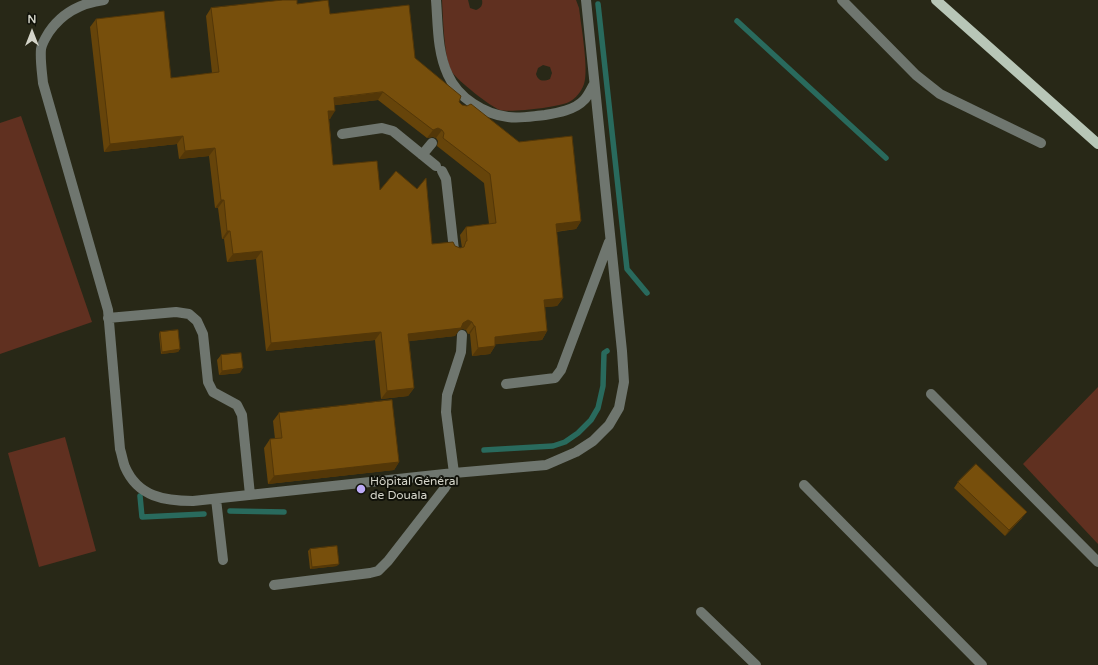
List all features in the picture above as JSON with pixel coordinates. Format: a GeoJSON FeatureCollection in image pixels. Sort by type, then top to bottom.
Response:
{"type":"FeatureCollection","features":[{"type":"Feature","properties":{"kind":"main road"},"geometry":{"type":"LineString","coordinates":[[936,0],[1098,144]]}},
{"type":"Feature","properties":{"kind":"street"},"geometry":{"type":"LineString","coordinates":[[104,0],[94,1],[78,6],[67,13],[55,24],[47,36],[42,48],[41,64],[43,83],[105,302],[108,318],[120,449],[126,468],[135,483],[143,491],[172,501],[193,502],[454,473],[546,465],[576,452],[593,441],[609,425],[619,408],[624,382],[586,0]]}},
{"type":"Feature","properties":{"kind":"street"},"geometry":{"type":"LineString","coordinates":[[436,0],[440,51],[448,75],[457,90],[467,100],[478,107],[508,117],[553,114],[572,108],[584,100],[594,84]]}},
{"type":"Feature","properties":{"kind":"street"},"geometry":{"type":"LineString","coordinates":[[842,0],[916,75],[940,94],[1040,143]]}},
{"type":"Feature","properties":{"kind":"street"},"geometry":{"type":"LineString","coordinates":[[460,108],[467,100]]}},
{"type":"Feature","properties":{"kind":"street"},"geometry":{"type":"LineString","coordinates":[[342,134],[382,128],[393,131],[439,169],[446,180],[454,250]]}},
{"type":"Feature","properties":{"kind":"street"},"geometry":{"type":"LineString","coordinates":[[422,155],[432,143]]}},
{"type":"Feature","properties":{"kind":"street"},"geometry":{"type":"LineString","coordinates":[[506,384],[555,378],[561,370],[610,238]]}},
{"type":"Feature","properties":{"kind":"street"},"geometry":{"type":"LineString","coordinates":[[108,318],[176,312],[189,314],[197,321],[202,334],[208,382],[212,392],[237,405],[242,415],[250,495]]}},
{"type":"Feature","properties":{"kind":"street"},"geometry":{"type":"LineString","coordinates":[[274,585],[370,574],[378,571],[388,561],[444,489],[454,473],[446,412],[447,395],[461,352],[462,335]]}},
{"type":"Feature","properties":{"kind":"street"},"geometry":{"type":"LineString","coordinates":[[931,394],[1098,562]]}},
{"type":"Feature","properties":{"kind":"street"},"geometry":{"type":"LineString","coordinates":[[804,485],[982,665]]}},
{"type":"Feature","properties":{"kind":"street"},"geometry":{"type":"LineString","coordinates":[[216,499],[223,560]]}},
{"type":"Feature","properties":{"kind":"street"},"geometry":{"type":"LineString","coordinates":[[701,612],[756,665]]}},
{"type":"Feature","properties":{"kind":"shaded area"},"geometry":{"type":"Polygon","coordinates":[[[442,0],[468,0],[470,8],[476,10],[481,6],[482,0],[576,0],[579,8],[586,69],[584,84],[581,90],[576,97],[564,104],[514,111],[500,110],[482,99],[455,76],[449,66],[443,27],[442,0]],[[543,65],[538,68],[536,74],[539,79],[543,81],[550,79],[552,73],[550,67],[543,65]]]}},
{"type":"Feature","properties":{"kind":"shaded area"},"geometry":{"type":"Polygon","coordinates":[[[21,116],[92,322],[0,354],[0,123],[21,116]]]}},
{"type":"Feature","properties":{"kind":"shaded area"},"geometry":{"type":"Polygon","coordinates":[[[1098,387],[1098,544],[1023,464],[1098,387]]]}},
{"type":"Feature","properties":{"kind":"shaded area"},"geometry":{"type":"Polygon","coordinates":[[[65,437],[96,551],[39,567],[8,453],[65,437]]]}},
{"type":"Feature","properties":{"kind":"building"},"geometry":{"type":"Polygon","coordinates":[[[283,0],[297,0],[297,4],[328,0],[330,14],[409,5],[415,58],[461,96],[459,102],[462,105],[467,106],[471,104],[519,142],[572,136],[581,221],[556,224],[563,298],[544,300],[547,331],[495,337],[495,346],[478,348],[475,326],[468,320],[463,323],[461,328],[408,334],[414,388],[387,391],[381,332],[271,343],[262,251],[233,254],[230,231],[227,231],[224,200],[221,200],[215,148],[185,151],[183,136],[110,144],[96,19],[164,11],[171,78],[219,72],[211,8],[283,0]],[[383,92],[334,98],[335,111],[328,111],[333,165],[377,161],[380,190],[396,171],[417,189],[426,178],[432,244],[453,242],[455,246],[460,248],[464,247],[467,241],[466,227],[496,223],[490,174],[443,138],[444,133],[442,130],[438,128],[433,130],[383,92]]]}},
{"type":"Feature","properties":{"kind":"building"},"geometry":{"type":"Polygon","coordinates":[[[178,330],[180,349],[162,352],[160,332],[178,330]]]}},
{"type":"Feature","properties":{"kind":"building"},"geometry":{"type":"Polygon","coordinates":[[[241,353],[243,368],[222,371],[221,355],[241,353]]]}},
{"type":"Feature","properties":{"kind":"building"},"geometry":{"type":"Polygon","coordinates":[[[392,400],[399,462],[274,476],[270,439],[282,438],[279,413],[392,400]]]}},
{"type":"Feature","properties":{"kind":"building"},"geometry":{"type":"Polygon","coordinates":[[[976,464],[1027,512],[1009,530],[958,482],[976,464]]]}},
{"type":"Feature","properties":{"kind":"building"},"geometry":{"type":"Polygon","coordinates":[[[337,546],[339,564],[312,567],[310,549],[337,546]]]}},
{"type":"Feature","properties":{"kind":"waterway"},"geometry":{"type":"LineString","coordinates":[[598,4],[627,269],[647,293]]}},
{"type":"Feature","properties":{"kind":"waterway"},"geometry":{"type":"LineString","coordinates":[[737,21],[886,158]]}},
{"type":"Feature","properties":{"kind":"waterway"},"geometry":{"type":"LineString","coordinates":[[484,450],[553,446],[565,442],[578,433],[591,420],[598,408],[603,386],[604,353],[607,351]]}},
{"type":"Feature","properties":{"kind":"waterway"},"geometry":{"type":"LineString","coordinates":[[140,496],[142,517],[204,514]]}},
{"type":"Feature","properties":{"kind":"waterway"},"geometry":{"type":"LineString","coordinates":[[230,511],[284,512]]}},
{"type":"Feature","properties":{"kind":"place","name":"Hôpital Général de Douala"},"geometry":{"type":"Point","coordinates":[361,489]}}]}
